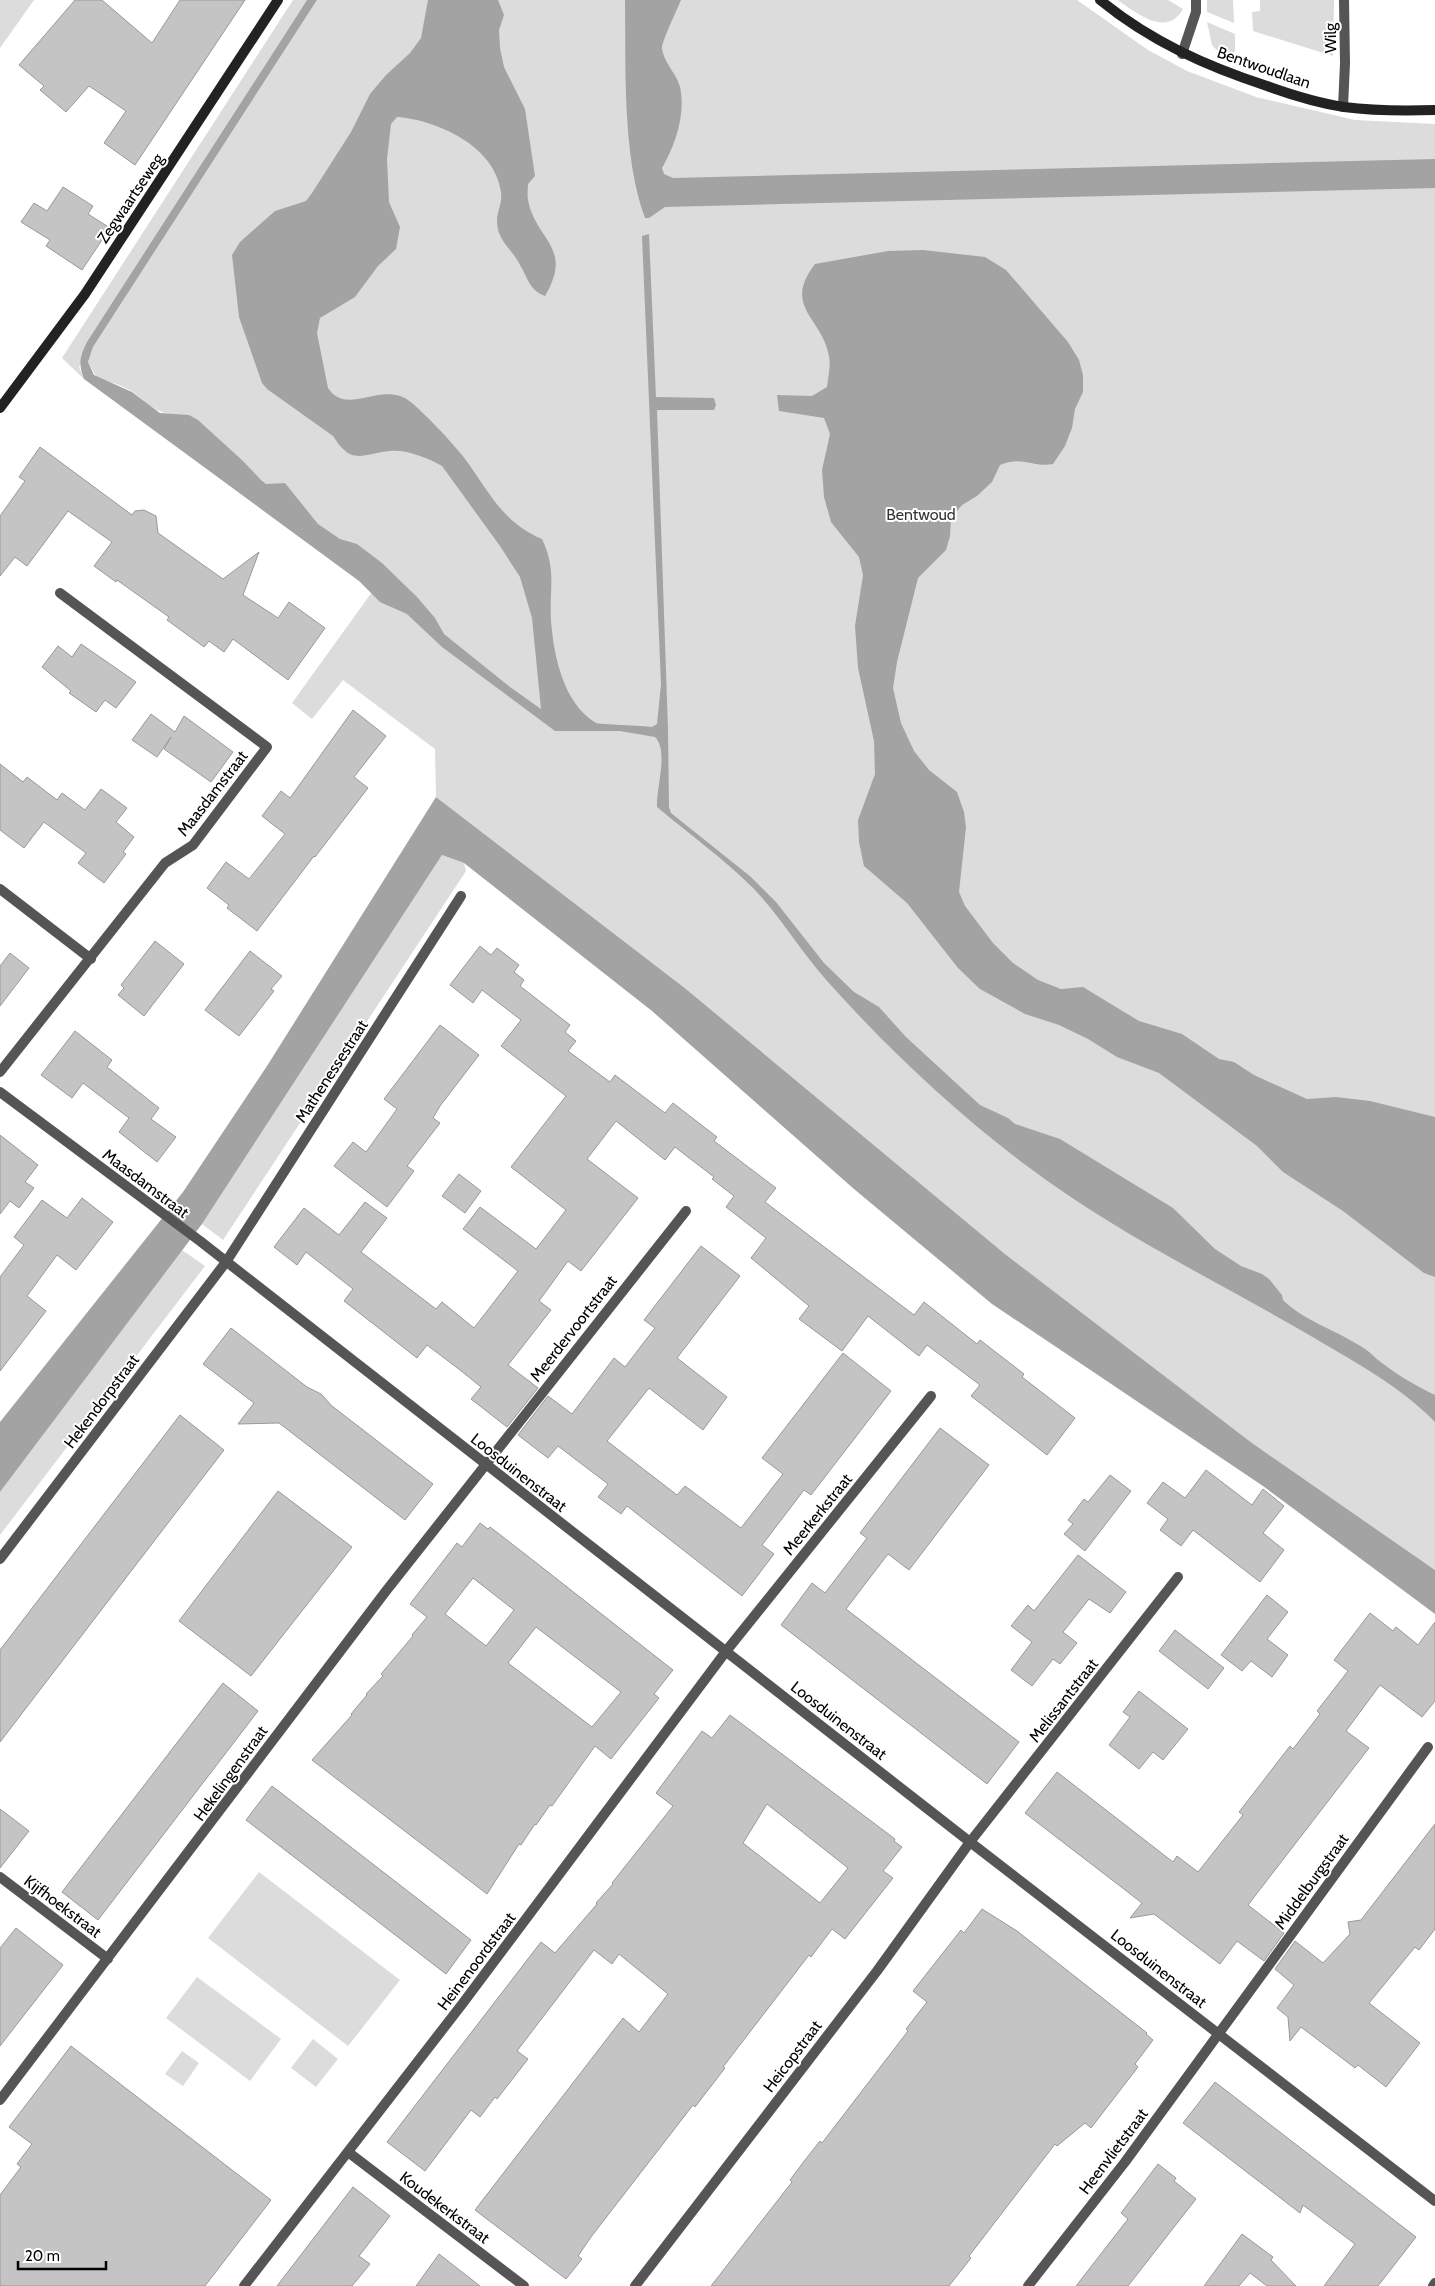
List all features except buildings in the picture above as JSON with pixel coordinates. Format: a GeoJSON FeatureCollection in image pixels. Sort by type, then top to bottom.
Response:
{"type":"FeatureCollection","features":[{"type":"Feature","properties":{"kind":"main road","name":"Zegwaartseweg"},"geometry":{"type":"LineString","coordinates":[[0,408],[84,294],[278,0]]}},
{"type":"Feature","properties":{"kind":"main road","name":"Bentwoudlaan"},"geometry":{"type":"LineString","coordinates":[[1100,0],[1127,22],[1182,54],[1242,78],[1297,96],[1343,107],[1389,112],[1435,110]]}},
{"type":"Feature","properties":{"kind":"street"},"geometry":{"type":"LineString","coordinates":[[1182,54],[1196,12],[1196,0]]}},
{"type":"Feature","properties":{"kind":"street","name":"Wilg"},"geometry":{"type":"LineString","coordinates":[[1343,107],[1345,63],[1344,0]]}},
{"type":"Feature","properties":{"kind":"street","name":"Maasdamstraat"},"geometry":{"type":"LineString","coordinates":[[0,1072],[165,863],[193,846],[267,747],[60,594]]}},
{"type":"Feature","properties":{"kind":"street"},"geometry":{"type":"LineString","coordinates":[[0,889],[91,959]]}},
{"type":"Feature","properties":{"kind":"street","name":"Mathenessestraat"},"geometry":{"type":"LineString","coordinates":[[226,1262],[461,896]]}},
{"type":"Feature","properties":{"kind":"street","name":"Maasdamstraat"},"geometry":{"type":"LineString","coordinates":[[0,1092],[226,1262]]}},
{"type":"Feature","properties":{"kind":"street","name":"Meerdervoortstraat"},"geometry":{"type":"LineString","coordinates":[[484,1464],[686,1210]]}},
{"type":"Feature","properties":{"kind":"street","name":"Loosduinenstraat"},"geometry":{"type":"LineString","coordinates":[[226,1262],[970,1842],[1435,2200]]}},
{"type":"Feature","properties":{"kind":"street","name":"Hekendorpstraat"},"geometry":{"type":"LineString","coordinates":[[0,1559],[226,1262]]}},
{"type":"Feature","properties":{"kind":"street","name":"Meerkerkstraat"},"geometry":{"type":"LineString","coordinates":[[726,1650],[931,1396]]}},
{"type":"Feature","properties":{"kind":"street","name":"Hekelingenstraat"},"geometry":{"type":"LineString","coordinates":[[0,2100],[285,1722],[484,1464]]}},
{"type":"Feature","properties":{"kind":"street","name":"Melissantstraat"},"geometry":{"type":"LineString","coordinates":[[970,1842],[1178,1577]]}},
{"type":"Feature","properties":{"kind":"street","name":"Heinenoordstraat"},"geometry":{"type":"LineString","coordinates":[[244,2286],[592,1832],[726,1650]]}},
{"type":"Feature","properties":{"kind":"street","name":"Middelburgstraat"},"geometry":{"type":"LineString","coordinates":[[1219,2033],[1428,1747]]}},
{"type":"Feature","properties":{"kind":"street","name":"Heicopstraat"},"geometry":{"type":"LineString","coordinates":[[635,2286],[877,1971],[970,1842]]}},
{"type":"Feature","properties":{"kind":"street","name":"Kijfhoekstraat"},"geometry":{"type":"LineString","coordinates":[[0,1877],[108,1959]]}},
{"type":"Feature","properties":{"kind":"street","name":"Heenvlietstraat"},"geometry":{"type":"LineString","coordinates":[[1028,2286],[1125,2162],[1219,2033]]}},
{"type":"Feature","properties":{"kind":"street","name":"Koudekerkstraat"},"geometry":{"type":"LineString","coordinates":[[348,2152],[524,2286]]}},
{"type":"Feature","properties":{"kind":"green space"},"geometry":{"type":"Polygon","coordinates":[[[0,0],[34,0],[0,48],[0,0]]]}},
{"type":"Feature","properties":{"kind":"green space"},"geometry":{"type":"Polygon","coordinates":[[[293,0],[307,0],[152,243],[79,367],[84,379],[62,358],[293,0]]]}},
{"type":"Feature","properties":{"kind":"green space","name":"Bentwoud"},"geometry":{"type":"Polygon","coordinates":[[[317,0],[1077,0],[1148,50],[1187,71],[1256,97],[1355,120],[1435,124],[1435,1570],[1252,1443],[1005,1254],[686,989],[436,797],[435,749],[343,680],[312,719],[292,703],[372,592],[378,599],[390,583],[170,414],[155,409],[125,387],[97,378],[88,362],[93,347],[317,0]]]}},
{"type":"Feature","properties":{"kind":"green space"},"geometry":{"type":"Polygon","coordinates":[[[1118,0],[1168,0],[1183,9],[1169,22],[1160,22],[1142,16],[1118,0]]]}},
{"type":"Feature","properties":{"kind":"green space"},"geometry":{"type":"Polygon","coordinates":[[[1207,0],[1233,0],[1234,23],[1207,12],[1207,0]]]}},
{"type":"Feature","properties":{"kind":"green space"},"geometry":{"type":"Polygon","coordinates":[[[1260,0],[1334,0],[1333,56],[1253,31],[1252,12],[1260,11],[1260,0]]]}},
{"type":"Feature","properties":{"kind":"green space"},"geometry":{"type":"Polygon","coordinates":[[[1207,22],[1235,34],[1235,51],[1229,57],[1223,57],[1212,45],[1207,22]]]}},
{"type":"Feature","properties":{"kind":"green space"},"geometry":{"type":"Polygon","coordinates":[[[442,855],[464,863],[466,871],[223,1240],[202,1224],[442,855]]]}},
{"type":"Feature","properties":{"kind":"green space"},"geometry":{"type":"Polygon","coordinates":[[[182,1250],[205,1266],[0,1535],[0,1492],[182,1250]]]}},
{"type":"Feature","properties":{"kind":"green space"},"geometry":{"type":"Polygon","coordinates":[[[259,1872],[400,1980],[348,2046],[208,1938],[259,1872]]]}},
{"type":"Feature","properties":{"kind":"green space"},"geometry":{"type":"Polygon","coordinates":[[[197,1977],[281,2039],[250,2081],[166,2018],[197,1977]]]}},
{"type":"Feature","properties":{"kind":"green space"},"geometry":{"type":"Polygon","coordinates":[[[313,2039],[338,2059],[316,2087],[291,2068],[313,2039]]]}},
{"type":"Feature","properties":{"kind":"green space"},"geometry":{"type":"Polygon","coordinates":[[[182,2051],[199,2063],[183,2086],[165,2074],[182,2051]]]}},
{"type":"Feature","properties":{"kind":"shaded area"},"geometry":{"type":"Polygon","coordinates":[[[307,0],[317,0],[93,347],[88,362],[94,375],[132,392],[160,413],[189,415],[198,420],[266,484],[285,483],[318,524],[340,539],[357,544],[382,563],[417,597],[435,618],[444,634],[510,687],[541,709],[532,618],[520,577],[500,546],[442,466],[424,457],[403,451],[352,455],[333,436],[267,389],[262,383],[239,317],[232,255],[240,242],[275,211],[306,201],[351,132],[370,94],[386,75],[410,53],[421,38],[428,0],[498,0],[504,15],[499,30],[504,67],[525,109],[535,176],[528,184],[528,200],[532,214],[554,255],[556,266],[553,279],[545,296],[535,290],[501,237],[497,220],[501,192],[496,176],[488,161],[462,138],[446,130],[413,119],[397,117],[391,124],[387,159],[389,202],[400,227],[396,249],[378,266],[355,297],[320,318],[317,333],[328,388],[336,396],[345,399],[389,394],[401,396],[412,403],[438,428],[462,455],[505,513],[515,523],[542,539],[547,550],[551,570],[551,621],[555,649],[562,678],[575,704],[596,723],[652,727],[657,724],[661,684],[642,236],[649,234],[656,397],[714,398],[716,405],[714,410],[657,410],[669,807],[671,813],[751,877],[776,902],[824,963],[854,992],[879,1007],[906,1037],[980,1105],[1008,1118],[1015,1124],[1060,1139],[1173,1208],[1215,1249],[1241,1266],[1262,1274],[1269,1279],[1282,1295],[1283,1300],[1292,1308],[1312,1321],[1354,1342],[1401,1376],[1435,1395],[1435,1422],[1408,1398],[1363,1367],[1096,1214],[1027,1166],[948,1102],[874,1031],[828,982],[753,888],[718,856],[657,807],[662,760],[659,743],[655,737],[620,731],[555,731],[442,647],[407,614],[380,602],[359,581],[84,379],[81,360],[87,342],[307,0]]]}},
{"type":"Feature","properties":{"kind":"shaded area"},"geometry":{"type":"Polygon","coordinates":[[[625,0],[681,0],[662,46],[665,59],[680,87],[682,108],[675,140],[662,168],[664,174],[673,178],[1435,159],[1435,188],[665,207],[649,218],[645,218],[632,167],[629,139],[625,0]]]}},
{"type":"Feature","properties":{"kind":"shaded area"},"geometry":{"type":"Polygon","coordinates":[[[923,250],[985,257],[1006,270],[1068,342],[1079,360],[1083,375],[1083,392],[1075,409],[1072,428],[1065,446],[1053,464],[1046,465],[1015,461],[1000,465],[992,482],[977,496],[962,505],[951,518],[950,536],[946,550],[918,578],[897,662],[893,688],[901,723],[914,751],[929,770],[957,792],[964,812],[966,827],[959,892],[965,906],[993,943],[1013,963],[1038,980],[1061,989],[1083,987],[1139,1021],[1182,1034],[1219,1059],[1234,1062],[1254,1075],[1307,1099],[1336,1097],[1370,1101],[1435,1117],[1435,1277],[1424,1273],[1343,1211],[1283,1172],[1257,1146],[1159,1073],[1117,1057],[1088,1039],[1059,1025],[1025,1014],[980,989],[958,968],[907,903],[864,866],[859,842],[858,820],[875,774],[874,741],[858,668],[855,626],[863,575],[859,557],[831,522],[824,497],[822,470],[830,434],[824,418],[779,411],[777,395],[812,396],[827,387],[830,367],[829,356],[825,343],[803,302],[802,291],[806,279],[815,264],[888,251],[923,250]]]}},
{"type":"Feature","properties":{"kind":"shaded area"},"geometry":{"type":"Polygon","coordinates":[[[436,797],[686,989],[1005,1254],[1252,1443],[1435,1570],[1435,1614],[1263,1486],[992,1304],[854,1189],[652,1011],[464,863],[442,855],[202,1224],[0,1492],[0,1422],[183,1192],[267,1066],[436,797]]]}}]}
